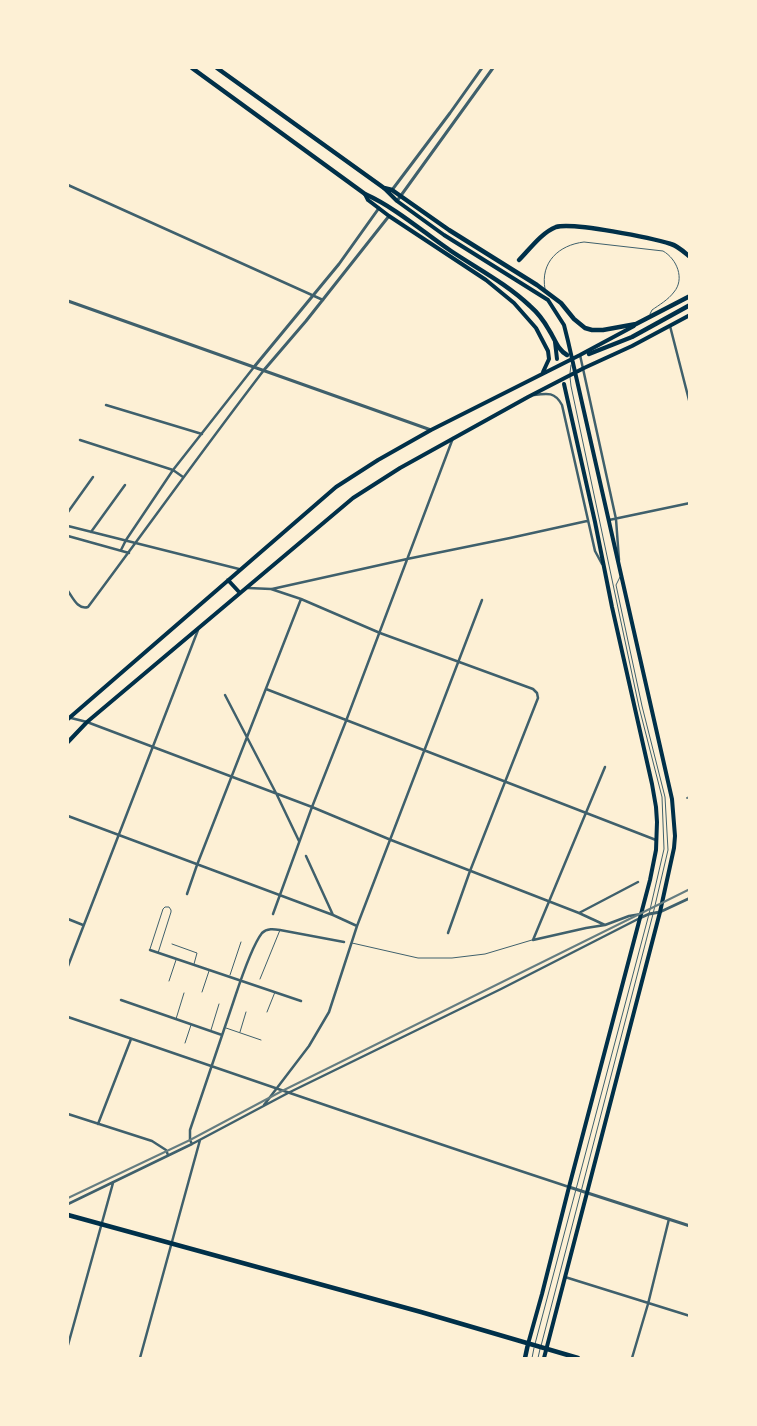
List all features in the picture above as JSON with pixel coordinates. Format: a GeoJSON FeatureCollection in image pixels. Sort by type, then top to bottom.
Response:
{"type":"FeatureCollection","features":[{"type":"Feature","properties":{"kind":"main road"},"geometry":{"type":"LineString","coordinates":[[192,68],[365,194],[394,211],[452,252],[503,284],[537,312],[560,350],[567,355]]}},
{"type":"Feature","properties":{"kind":"main road"},"geometry":{"type":"LineString","coordinates":[[217,68],[384,188],[400,196],[449,230],[537,285],[560,303],[574,319],[586,328],[602,330],[636,324]]}},
{"type":"Feature","properties":{"kind":"main road"},"geometry":{"type":"LineString","coordinates":[[390,192],[397,201],[444,235],[548,300],[561,319],[566,332],[672,799],[674,848],[660,912],[584,1192],[544,1358]]}},
{"type":"Feature","properties":{"kind":"main road"},"geometry":{"type":"LineString","coordinates":[[365,194],[368,200],[389,216],[486,280],[514,303],[536,328],[548,351],[549,359],[543,373]]}},
{"type":"Feature","properties":{"kind":"main road"},"geometry":{"type":"LineString","coordinates":[[519,260],[545,233],[565,226],[628,234],[670,244],[690,257]]}},
{"type":"Feature","properties":{"kind":"main road"},"geometry":{"type":"LineString","coordinates":[[518,289],[521,298]]}},
{"type":"Feature","properties":{"kind":"main road"},"geometry":{"type":"LineString","coordinates":[[69,718],[336,487],[378,460],[432,430],[580,355],[690,296]]}},
{"type":"Feature","properties":{"kind":"main road"},"geometry":{"type":"LineString","coordinates":[[590,354],[632,337],[690,305]]}},
{"type":"Feature","properties":{"kind":"main road"},"geometry":{"type":"LineString","coordinates":[[68,742],[87,722],[353,498],[400,468],[528,396],[632,346],[690,314]]}},
{"type":"Feature","properties":{"kind":"main road"},"geometry":{"type":"LineString","coordinates":[[555,340],[557,359]]}},
{"type":"Feature","properties":{"kind":"main road"},"geometry":{"type":"LineString","coordinates":[[525,1358],[655,859],[657,840],[657,815],[652,784],[564,384]]}},
{"type":"Feature","properties":{"kind":"main road"},"geometry":{"type":"LineString","coordinates":[[228,580],[240,593]]}},
{"type":"Feature","properties":{"kind":"main road"},"geometry":{"type":"LineString","coordinates":[[68,1215],[420,1312],[578,1358]]}},
{"type":"Feature","properties":{"kind":"street"},"geometry":{"type":"LineString","coordinates":[[390,192],[482,68]]}},
{"type":"Feature","properties":{"kind":"street"},"geometry":{"type":"LineString","coordinates":[[397,201],[493,68]]}},
{"type":"Feature","properties":{"kind":"street"},"geometry":{"type":"LineString","coordinates":[[68,185],[323,300]]}},
{"type":"Feature","properties":{"kind":"street"},"geometry":{"type":"LineString","coordinates":[[121,550],[173,470],[254,367],[343,259],[379,208]]}},
{"type":"Feature","properties":{"kind":"street"},"geometry":{"type":"LineString","coordinates":[[68,591],[80,606],[88,607],[264,370],[323,300],[389,216]]}},
{"type":"Feature","properties":{"kind":"street"},"geometry":{"type":"LineString","coordinates":[[68,301],[432,430]]}},
{"type":"Feature","properties":{"kind":"street"},"geometry":{"type":"LineString","coordinates":[[670,326],[690,404]]}},
{"type":"Feature","properties":{"kind":"street"},"geometry":{"type":"LineString","coordinates":[[580,355],[616,519],[621,577]]}},
{"type":"Feature","properties":{"kind":"street"},"geometry":{"type":"LineString","coordinates":[[528,396],[549,394],[555,396],[562,405],[587,521],[595,552],[603,566]]}},
{"type":"Feature","properties":{"kind":"street"},"geometry":{"type":"LineString","coordinates":[[106,405],[202,434]]}},
{"type":"Feature","properties":{"kind":"street"},"geometry":{"type":"LineString","coordinates":[[273,914],[299,841],[453,438]]}},
{"type":"Feature","properties":{"kind":"street"},"geometry":{"type":"LineString","coordinates":[[80,440],[173,470],[183,477]]}},
{"type":"Feature","properties":{"kind":"street"},"geometry":{"type":"LineString","coordinates":[[68,512],[94,477]]}},
{"type":"Feature","properties":{"kind":"street"},"geometry":{"type":"LineString","coordinates":[[91,532],[125,485]]}},
{"type":"Feature","properties":{"kind":"street"},"geometry":{"type":"LineString","coordinates":[[609,520],[690,503]]}},
{"type":"Feature","properties":{"kind":"street"},"geometry":{"type":"LineString","coordinates":[[247,588],[271,589],[587,521]]}},
{"type":"Feature","properties":{"kind":"street"},"geometry":{"type":"LineString","coordinates":[[68,526],[241,570]]}},
{"type":"Feature","properties":{"kind":"street"},"geometry":{"type":"LineString","coordinates":[[68,536],[129,553]]}},
{"type":"Feature","properties":{"kind":"street"},"geometry":{"type":"LineString","coordinates":[[271,589],[301,599],[380,633],[533,689],[537,693],[538,698],[504,782],[448,933]]}},
{"type":"Feature","properties":{"kind":"street"},"geometry":{"type":"LineString","coordinates":[[187,894],[301,599]]}},
{"type":"Feature","properties":{"kind":"street"},"geometry":{"type":"LineString","coordinates":[[263,1106],[309,1046],[329,1012],[357,926],[482,600]]}},
{"type":"Feature","properties":{"kind":"street"},"geometry":{"type":"LineString","coordinates":[[68,966],[200,626]]}},
{"type":"Feature","properties":{"kind":"street"},"geometry":{"type":"LineString","coordinates":[[266,689],[657,840]]}},
{"type":"Feature","properties":{"kind":"street"},"geometry":{"type":"LineString","coordinates":[[225,696],[299,841]]}},
{"type":"Feature","properties":{"kind":"street"},"geometry":{"type":"LineString","coordinates":[[69,718],[87,722],[153,746],[312,807],[605,925]]}},
{"type":"Feature","properties":{"kind":"street"},"geometry":{"type":"LineString","coordinates":[[533,940],[605,767]]}},
{"type":"Feature","properties":{"kind":"street"},"geometry":{"type":"LineString","coordinates":[[68,816],[333,915],[357,926]]}},
{"type":"Feature","properties":{"kind":"street"},"geometry":{"type":"LineString","coordinates":[[306,856],[333,915]]}},
{"type":"Feature","properties":{"kind":"street"},"geometry":{"type":"LineString","coordinates":[[579,913],[638,882]]}},
{"type":"Feature","properties":{"kind":"street"},"geometry":{"type":"LineString","coordinates":[[533,940],[605,925],[629,916],[660,912],[690,898]]}},
{"type":"Feature","properties":{"kind":"street"},"geometry":{"type":"LineString","coordinates":[[68,1204],[200,1140],[288,1093],[501,989],[640,916]]}},
{"type":"Feature","properties":{"kind":"street"},"geometry":{"type":"LineString","coordinates":[[68,919],[83,926]]}},
{"type":"Feature","properties":{"kind":"street"},"geometry":{"type":"LineString","coordinates":[[192,1144],[190,1130],[222,1035],[257,941],[264,931],[270,929],[280,930],[344,942]]}},
{"type":"Feature","properties":{"kind":"street"},"geometry":{"type":"LineString","coordinates":[[150,950],[301,1001]]}},
{"type":"Feature","properties":{"kind":"street"},"geometry":{"type":"LineString","coordinates":[[122,1000],[222,1035]]}},
{"type":"Feature","properties":{"kind":"street"},"geometry":{"type":"LineString","coordinates":[[68,1018],[690,1226]]}},
{"type":"Feature","properties":{"kind":"street"},"geometry":{"type":"LineString","coordinates":[[98,1124],[131,1039]]}},
{"type":"Feature","properties":{"kind":"street"},"geometry":{"type":"LineString","coordinates":[[68,1114],[152,1141],[166,1150],[168,1155]]}},
{"type":"Feature","properties":{"kind":"street"},"geometry":{"type":"LineString","coordinates":[[140,1358],[200,1140]]}},
{"type":"Feature","properties":{"kind":"street"},"geometry":{"type":"LineString","coordinates":[[68,1346],[113,1183]]}},
{"type":"Feature","properties":{"kind":"street"},"geometry":{"type":"LineString","coordinates":[[632,1358],[648,1304],[669,1219]]}},
{"type":"Feature","properties":{"kind":"street"},"geometry":{"type":"LineString","coordinates":[[565,1277],[690,1316]]}},
{"type":"Feature","properties":{"kind":"lane"},"geometry":{"type":"LineString","coordinates":[[548,300],[544,274],[551,259],[562,248],[574,243],[584,242],[663,252],[671,256],[678,270],[677,288],[671,296],[652,310],[648,319]]}},
{"type":"Feature","properties":{"kind":"lane"},"geometry":{"type":"LineString","coordinates":[[532,1358],[538,1346],[584,1192],[651,914],[664,849],[662,797],[633,679],[571,386],[570,375],[574,357]]}},
{"type":"Feature","properties":{"kind":"lane"},"geometry":{"type":"LineString","coordinates":[[538,1358],[538,1346],[577,1189],[668,850],[665,797],[642,706],[616,585],[621,577]]}},
{"type":"Feature","properties":{"kind":"lane"},"geometry":{"type":"LineString","coordinates":[[150,950],[163,910],[165,907],[169,907],[171,912],[158,953]]}},
{"type":"Feature","properties":{"kind":"lane"},"geometry":{"type":"LineString","coordinates":[[260,978],[280,930]]}},
{"type":"Feature","properties":{"kind":"lane"},"geometry":{"type":"LineString","coordinates":[[352,943],[418,958],[452,958],[485,954],[533,940]]}},
{"type":"Feature","properties":{"kind":"lane"},"geometry":{"type":"LineString","coordinates":[[230,977],[241,942]]}},
{"type":"Feature","properties":{"kind":"lane"},"geometry":{"type":"LineString","coordinates":[[172,944],[197,953],[193,965]]}},
{"type":"Feature","properties":{"kind":"lane"},"geometry":{"type":"LineString","coordinates":[[169,981],[176,959]]}},
{"type":"Feature","properties":{"kind":"lane"},"geometry":{"type":"LineString","coordinates":[[202,992],[209,970]]}},
{"type":"Feature","properties":{"kind":"lane"},"geometry":{"type":"LineString","coordinates":[[266,1012],[275,992]]}},
{"type":"Feature","properties":{"kind":"lane"},"geometry":{"type":"LineString","coordinates":[[176,1019],[184,993]]}},
{"type":"Feature","properties":{"kind":"lane"},"geometry":{"type":"LineString","coordinates":[[211,1031],[219,1004]]}},
{"type":"Feature","properties":{"kind":"lane"},"geometry":{"type":"LineString","coordinates":[[240,1033],[246,1012]]}},
{"type":"Feature","properties":{"kind":"lane"},"geometry":{"type":"LineString","coordinates":[[185,1043],[191,1024]]}},
{"type":"Feature","properties":{"kind":"lane"},"geometry":{"type":"LineString","coordinates":[[225,1028],[261,1040]]}},
{"type":"Feature","properties":{"kind":"railway"},"geometry":{"type":"LineString","coordinates":[[68,1198],[190,1140],[282,1091],[690,889]]}}]}
